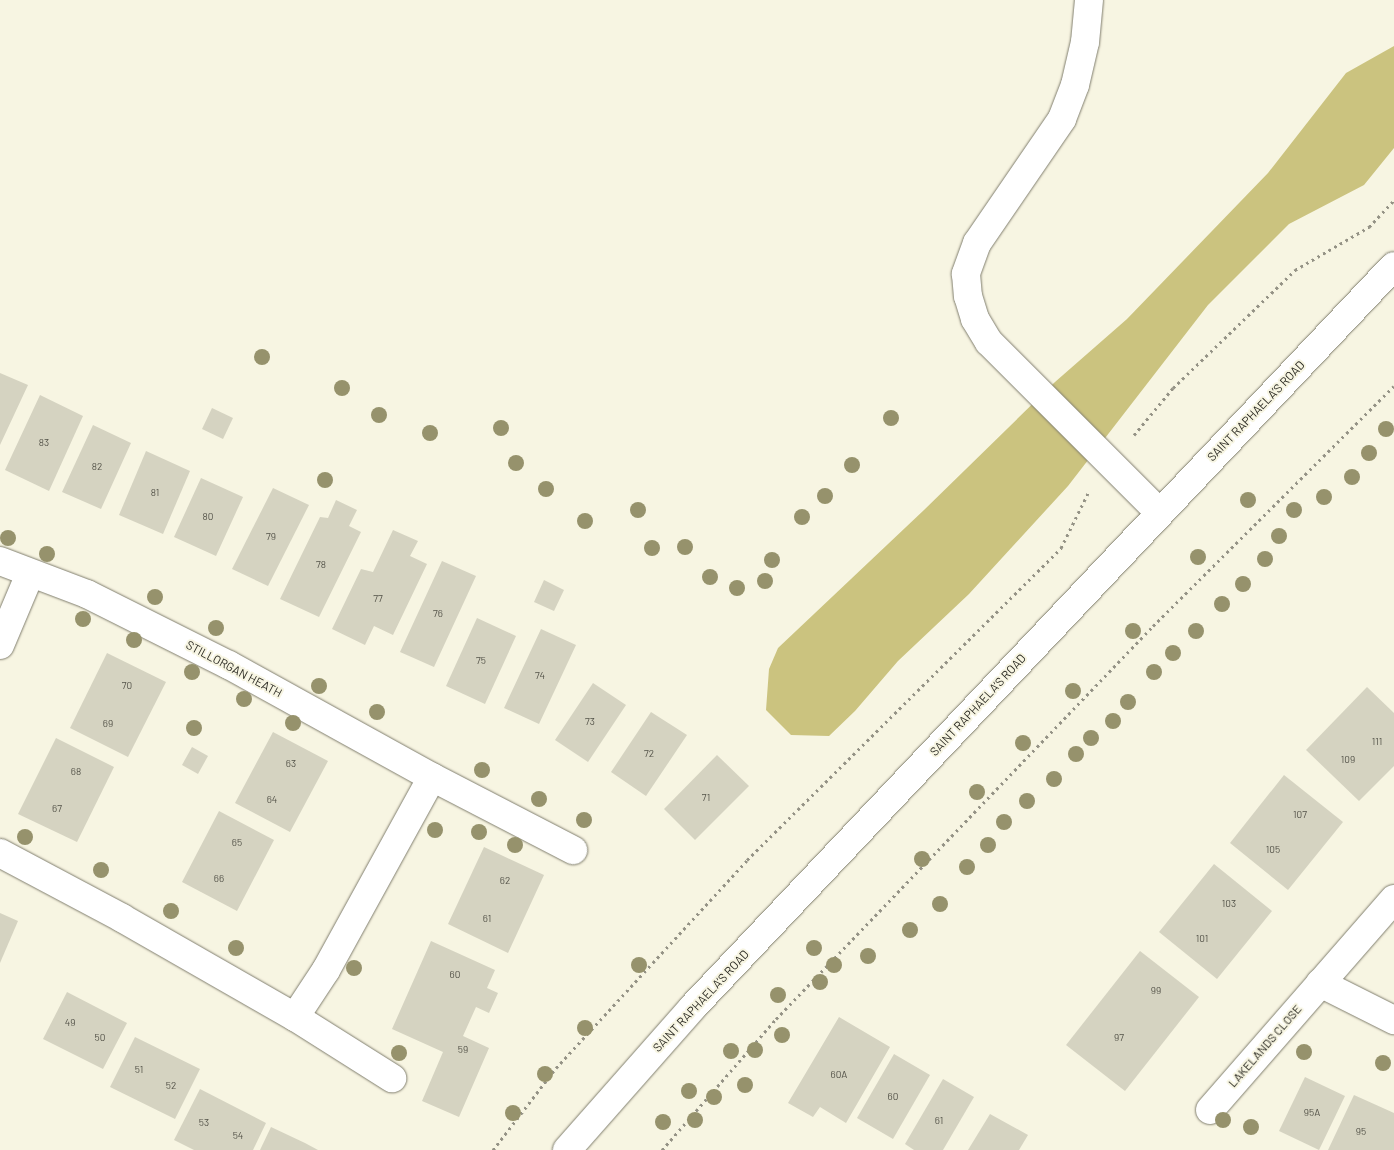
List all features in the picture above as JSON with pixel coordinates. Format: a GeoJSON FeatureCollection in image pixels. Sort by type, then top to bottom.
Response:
{"type":"FeatureCollection","features":[{"type":"Feature","properties":{"kind":"street"},"geometry":{"type":"LineString","coordinates":[[1089,0],[1085,42],[1075,85],[1062,118],[977,243],[966,274],[968,296],[974,319],[989,342],[1159,512]]}},
{"type":"Feature","properties":{"kind":"street","name":"SAINT RAPHAELA’S ROAD"},"geometry":{"type":"LineString","coordinates":[[567,1150],[692,1008],[1159,512],[1394,266]]}},
{"type":"Feature","properties":{"kind":"street","name":"STILLORGAN HEATH"},"geometry":{"type":"LineString","coordinates":[[0,561],[86,594],[211,656],[432,777],[573,850]]}},
{"type":"Feature","properties":{"kind":"street"},"geometry":{"type":"LineString","coordinates":[[0,645],[30,574]]}},
{"type":"Feature","properties":{"kind":"street"},"geometry":{"type":"LineString","coordinates":[[295,1017],[326,970],[432,777]]}},
{"type":"Feature","properties":{"kind":"street"},"geometry":{"type":"LineString","coordinates":[[0,853],[122,918],[295,1017],[392,1078]]}},
{"type":"Feature","properties":{"kind":"street","name":"LAKELANDS CLOSE"},"geometry":{"type":"LineString","coordinates":[[1210,1110],[1394,899]]}},
{"type":"Feature","properties":{"kind":"street"},"geometry":{"type":"LineString","coordinates":[[1320,982],[1394,1020]]}},
{"type":"Feature","properties":{"kind":"path"},"geometry":{"type":"LineString","coordinates":[[493,1150],[556,1068],[746,860],[1061,548],[1092,486],[1173,388],[1295,270],[1369,227],[1394,200]]}},
{"type":"Feature","properties":{"kind":"path"},"geometry":{"type":"LineString","coordinates":[[662,1150],[783,1012],[1153,626],[1394,386]]}},
{"type":"Feature","properties":{"kind":"shaded area"},"geometry":{"type":"Polygon","coordinates":[[[1394,46],[1394,148],[1364,185],[1289,224],[1208,305],[1068,486],[969,594],[898,661],[855,711],[829,736],[791,735],[766,710],[769,669],[778,648],[924,510],[1055,382],[1127,319],[1268,173],[1346,73],[1394,46]]]}},
{"type":"Feature","properties":{"kind":"building"},"geometry":{"type":"Polygon","coordinates":[[[0,373],[28,385],[0,445],[0,373]]]}},
{"type":"Feature","properties":{"kind":"building"},"geometry":{"type":"Polygon","coordinates":[[[40,395],[83,416],[49,491],[5,470],[40,395]]]}},
{"type":"Feature","properties":{"kind":"building"},"geometry":{"type":"Polygon","coordinates":[[[212,408],[233,418],[223,439],[202,429],[212,408]]]}},
{"type":"Feature","properties":{"kind":"building"},"geometry":{"type":"Polygon","coordinates":[[[93,425],[131,443],[101,509],[62,492],[93,425]]]}},
{"type":"Feature","properties":{"kind":"building"},"geometry":{"type":"Polygon","coordinates":[[[146,451],[190,471],[163,534],[119,515],[146,451]]]}},
{"type":"Feature","properties":{"kind":"building"},"geometry":{"type":"Polygon","coordinates":[[[201,478],[243,497],[216,556],[174,537],[201,478]]]}},
{"type":"Feature","properties":{"kind":"building"},"geometry":{"type":"Polygon","coordinates":[[[273,488],[309,505],[268,586],[232,569],[273,488]]]}},
{"type":"Feature","properties":{"kind":"building"},"geometry":{"type":"Polygon","coordinates":[[[336,500],[357,510],[349,526],[361,532],[319,617],[280,599],[320,517],[328,518],[336,500]]]}},
{"type":"Feature","properties":{"kind":"building"},"geometry":{"type":"Polygon","coordinates":[[[393,530],[418,541],[410,556],[427,564],[393,635],[374,626],[365,645],[332,629],[361,569],[373,572],[393,530]]]}},
{"type":"Feature","properties":{"kind":"building"},"geometry":{"type":"Polygon","coordinates":[[[442,561],[476,576],[434,667],[400,652],[442,561]]]}},
{"type":"Feature","properties":{"kind":"building"},"geometry":{"type":"Polygon","coordinates":[[[544,580],[564,590],[554,611],[534,602],[544,580]]]}},
{"type":"Feature","properties":{"kind":"building"},"geometry":{"type":"Polygon","coordinates":[[[477,618],[516,636],[485,704],[446,686],[477,618]]]}},
{"type":"Feature","properties":{"kind":"building"},"geometry":{"type":"Polygon","coordinates":[[[541,629],[576,645],[539,724],[504,708],[541,629]]]}},
{"type":"Feature","properties":{"kind":"building"},"geometry":{"type":"Polygon","coordinates":[[[107,653],[166,682],[128,757],[70,728],[107,653]]]}},
{"type":"Feature","properties":{"kind":"building"},"geometry":{"type":"Polygon","coordinates":[[[593,683],[626,705],[588,762],[555,740],[593,683]]]}},
{"type":"Feature","properties":{"kind":"building"},"geometry":{"type":"Polygon","coordinates":[[[1367,687],[1394,713],[1394,766],[1359,801],[1306,750],[1367,687]]]}},
{"type":"Feature","properties":{"kind":"building"},"geometry":{"type":"Polygon","coordinates":[[[651,712],[687,735],[646,796],[611,772],[651,712]]]}},
{"type":"Feature","properties":{"kind":"building"},"geometry":{"type":"Polygon","coordinates":[[[273,732],[328,761],[290,832],[235,803],[273,732]]]}},
{"type":"Feature","properties":{"kind":"building"},"geometry":{"type":"Polygon","coordinates":[[[56,738],[114,767],[77,842],[18,814],[56,738]]]}},
{"type":"Feature","properties":{"kind":"building"},"geometry":{"type":"Polygon","coordinates":[[[192,747],[208,756],[198,774],[182,765],[192,747]]]}},
{"type":"Feature","properties":{"kind":"building"},"geometry":{"type":"Polygon","coordinates":[[[717,755],[749,786],[695,840],[664,809],[717,755]]]}},
{"type":"Feature","properties":{"kind":"building"},"geometry":{"type":"Polygon","coordinates":[[[1284,775],[1343,822],[1288,890],[1230,843],[1284,775]]]}},
{"type":"Feature","properties":{"kind":"building"},"geometry":{"type":"Polygon","coordinates":[[[219,811],[274,840],[237,911],[182,882],[219,811]]]}},
{"type":"Feature","properties":{"kind":"building"},"geometry":{"type":"Polygon","coordinates":[[[484,847],[544,875],[508,953],[448,924],[484,847]]]}},
{"type":"Feature","properties":{"kind":"building"},"geometry":{"type":"Polygon","coordinates":[[[1214,864],[1272,911],[1217,979],[1159,932],[1214,864]]]}},
{"type":"Feature","properties":{"kind":"building"},"geometry":{"type":"Polygon","coordinates":[[[0,913],[18,921],[0,963],[0,913]]]}},
{"type":"Feature","properties":{"kind":"building"},"geometry":{"type":"Polygon","coordinates":[[[431,941],[495,970],[487,988],[498,993],[489,1013],[476,1007],[463,1036],[489,1048],[459,1117],[422,1101],[443,1052],[392,1029],[431,941]]]}},
{"type":"Feature","properties":{"kind":"building"},"geometry":{"type":"Polygon","coordinates":[[[1140,951],[1199,997],[1125,1091],[1066,1045],[1140,951]]]}},
{"type":"Feature","properties":{"kind":"building"},"geometry":{"type":"Polygon","coordinates":[[[67,992],[127,1023],[103,1069],[43,1039],[67,992]]]}},
{"type":"Feature","properties":{"kind":"building"},"geometry":{"type":"Polygon","coordinates":[[[839,1017],[890,1047],[846,1123],[820,1107],[813,1117],[788,1103],[839,1017]]]}},
{"type":"Feature","properties":{"kind":"building"},"geometry":{"type":"Polygon","coordinates":[[[135,1037],[200,1069],[175,1119],[110,1087],[135,1037]]]}},
{"type":"Feature","properties":{"kind":"building"},"geometry":{"type":"Polygon","coordinates":[[[894,1054],[930,1075],[893,1139],[857,1118],[894,1054]]]}},
{"type":"Feature","properties":{"kind":"building"},"geometry":{"type":"Polygon","coordinates":[[[1305,1077],[1345,1096],[1319,1150],[1279,1131],[1305,1077]]]}},
{"type":"Feature","properties":{"kind":"building"},"geometry":{"type":"Polygon","coordinates":[[[943,1079],[974,1097],[943,1150],[914,1150],[905,1144],[943,1079]]]}},
{"type":"Feature","properties":{"kind":"building"},"geometry":{"type":"Polygon","coordinates":[[[200,1089],[266,1123],[253,1150],[194,1150],[174,1140],[200,1089]]]}},
{"type":"Feature","properties":{"kind":"building"},"geometry":{"type":"Polygon","coordinates":[[[1354,1095],[1394,1113],[1394,1150],[1328,1150],[1354,1095]]]}},
{"type":"Feature","properties":{"kind":"building"},"geometry":{"type":"Polygon","coordinates":[[[990,1114],[1028,1135],[1019,1150],[968,1150],[990,1114]]]}},
{"type":"Feature","properties":{"kind":"building"},"geometry":{"type":"Polygon","coordinates":[[[271,1127],[305,1143],[318,1150],[260,1150],[271,1127]]]}}]}
